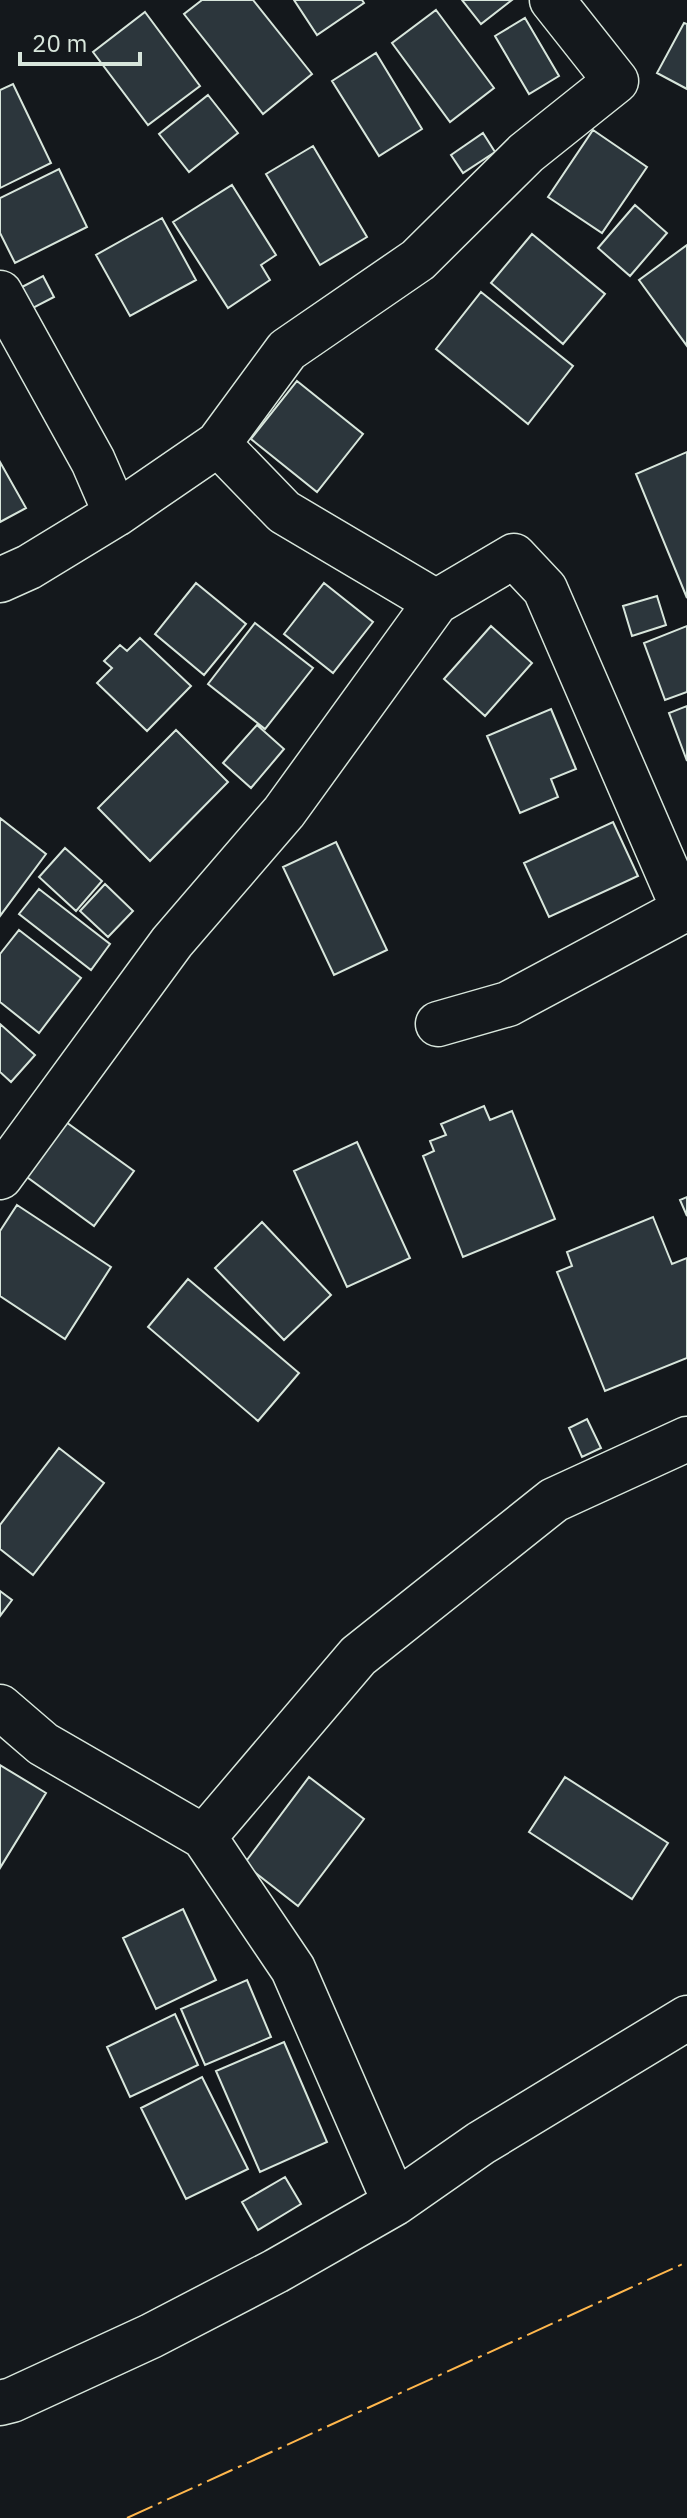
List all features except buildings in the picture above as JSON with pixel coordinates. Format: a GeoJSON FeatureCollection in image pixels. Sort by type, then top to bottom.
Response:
{"type":"FeatureCollection","features":[{"type":"Feature","properties":{"kind":"street"},"geometry":{"type":"LineString","coordinates":[[0,580],[29,567],[116,514],[218,444],[287,350],[418,260],[526,153],[616,81],[552,0]]}},
{"type":"Feature","properties":{"kind":"street"},"geometry":{"type":"LineString","coordinates":[[0,293],[93,461],[116,514]]}},
{"type":"Feature","properties":{"kind":"street"},"geometry":{"type":"LineString","coordinates":[[218,444],[284,512],[436,602]]}},
{"type":"Feature","properties":{"kind":"street"},"geometry":{"type":"LineString","coordinates":[[0,1177],[172,942],[284,812],[436,602],[514,556],[545,589],[685,909],[508,1004],[438,1024]]}},
{"type":"Feature","properties":{"kind":"street"},"geometry":{"type":"LineString","coordinates":[[204,1837],[358,1656],[554,1500],[687,1439]]}},
{"type":"Feature","properties":{"kind":"street"},"geometry":{"type":"LineString","coordinates":[[0,1707],[43,1744],[204,1837],[293,1969],[395,2203]]}},
{"type":"Feature","properties":{"kind":"street"},"geometry":{"type":"LineString","coordinates":[[4,2390],[151,2336],[276,2271],[395,2203],[481,2143],[687,2018]]}},
{"type":"Feature","properties":{"kind":"power"},"geometry":{"type":"LineString","coordinates":[[127,2518],[687,2262]]}}]}
